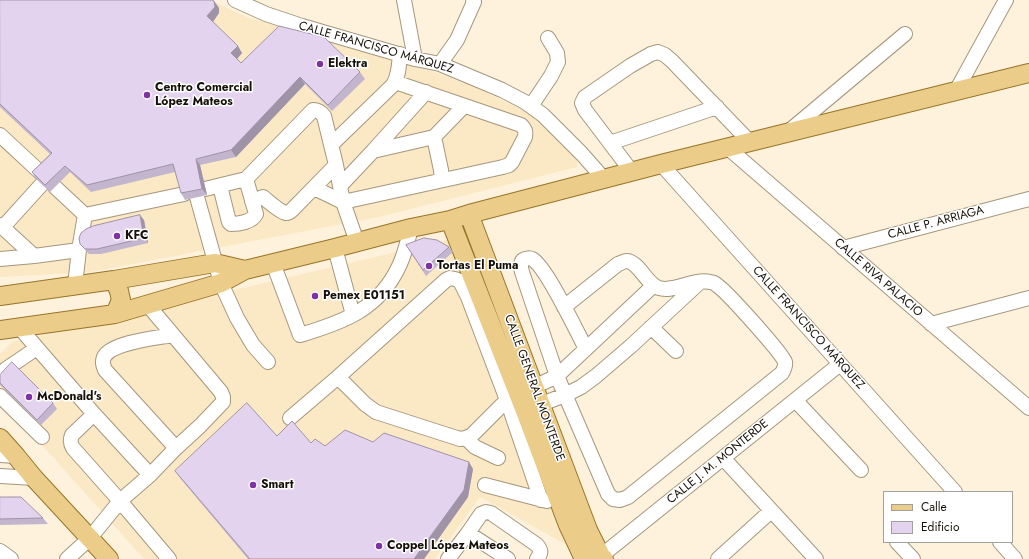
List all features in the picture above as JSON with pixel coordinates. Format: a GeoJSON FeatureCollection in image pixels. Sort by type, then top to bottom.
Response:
{"type":"FeatureCollection","features":[{"type":"Feature","properties":{"kind":"main road"},"geometry":{"type":"LineString","coordinates":[[0,330],[115,314],[221,283],[245,270],[412,228],[450,220],[661,164],[1029,73]]}},
{"type":"Feature","properties":{"kind":"main road","name":"CALLE GENERAL MONTERDE"},"geometry":{"type":"LineString","coordinates":[[469,214],[523,402],[588,530],[590,555]]}},
{"type":"Feature","properties":{"kind":"main road","name":"CALLE GENERAL MONTERDE"},"geometry":{"type":"LineString","coordinates":[[450,220],[523,402],[559,502],[590,555]]}},
{"type":"Feature","properties":{"kind":"main road"},"geometry":{"type":"LineString","coordinates":[[0,296],[114,280],[215,263],[245,270]]}},
{"type":"Feature","properties":{"kind":"main road"},"geometry":{"type":"LineString","coordinates":[[114,280],[121,300],[115,314]]}},
{"type":"Feature","properties":{"kind":"main road"},"geometry":{"type":"LineString","coordinates":[[4,446],[109,559]]}},
{"type":"Feature","properties":{"kind":"street","name":"CALLE FRANCISCO MÁRQUEZ"},"geometry":{"type":"LineString","coordinates":[[235,0],[266,14],[302,26],[416,59],[440,64],[502,90],[525,102],[543,115],[582,154],[604,179]]}},
{"type":"Feature","properties":{"kind":"street"},"geometry":{"type":"LineString","coordinates":[[404,0],[416,59]]}},
{"type":"Feature","properties":{"kind":"street"},"geometry":{"type":"LineString","coordinates":[[440,64],[457,40],[474,2],[473,0]]}},
{"type":"Feature","properties":{"kind":"street"},"geometry":{"type":"LineString","coordinates":[[956,91],[1006,0]]}},
{"type":"Feature","properties":{"kind":"street"},"geometry":{"type":"LineString","coordinates":[[787,133],[905,34]]}},
{"type":"Feature","properties":{"kind":"street"},"geometry":{"type":"LineString","coordinates":[[531,106],[552,76],[558,62],[557,53],[548,38]]}},
{"type":"Feature","properties":{"kind":"street"},"geometry":{"type":"LineString","coordinates":[[632,172],[585,110],[582,103],[585,97],[630,66],[651,54],[658,52],[665,55],[672,61],[750,142]]}},
{"type":"Feature","properties":{"kind":"street"},"geometry":{"type":"LineString","coordinates":[[331,145],[395,82],[400,54]]}},
{"type":"Feature","properties":{"kind":"street"},"geometry":{"type":"LineString","coordinates":[[314,188],[343,202],[503,167],[512,162],[526,133],[525,129],[521,125],[395,82]]}},
{"type":"Feature","properties":{"kind":"street"},"geometry":{"type":"LineString","coordinates":[[340,186],[426,92]]}},
{"type":"Feature","properties":{"kind":"street"},"geometry":{"type":"LineString","coordinates":[[373,151],[434,137],[464,106]]}},
{"type":"Feature","properties":{"kind":"street"},"geometry":{"type":"LineString","coordinates":[[610,143],[717,107]]}},
{"type":"Feature","properties":{"kind":"street"},"geometry":{"type":"LineString","coordinates":[[85,215],[195,193],[246,179],[313,110],[317,110],[324,116],[343,202],[357,242]]}},
{"type":"Feature","properties":{"kind":"street"},"geometry":{"type":"LineString","coordinates":[[0,135],[46,182],[85,215]]}},
{"type":"Feature","properties":{"kind":"street"},"geometry":{"type":"LineString","coordinates":[[434,137],[442,180]]}},
{"type":"Feature","properties":{"kind":"street","name":"CALLE RIVA PALACIO"},"geometry":{"type":"LineString","coordinates":[[728,148],[1029,408]]}},
{"type":"Feature","properties":{"kind":"street","name":"CALLE FRANCISCO MÁRQUEZ"},"geometry":{"type":"LineString","coordinates":[[661,164],[954,491]]}},
{"type":"Feature","properties":{"kind":"street"},"geometry":{"type":"LineString","coordinates":[[252,201],[263,197],[281,211],[288,213],[336,165]]}},
{"type":"Feature","properties":{"kind":"street"},"geometry":{"type":"LineString","coordinates":[[220,186],[229,222],[231,224],[237,224],[252,220],[256,214],[246,179]]}},
{"type":"Feature","properties":{"kind":"street"},"geometry":{"type":"LineString","coordinates":[[34,256],[1,226],[46,182]]}},
{"type":"Feature","properties":{"kind":"street"},"geometry":{"type":"LineString","coordinates":[[195,193],[221,283],[236,318],[254,345],[268,362]]}},
{"type":"Feature","properties":{"kind":"street","name":"CALLE P. ARRIAGA"},"geometry":{"type":"LineString","coordinates":[[843,248],[1029,199]]}},
{"type":"Feature","properties":{"kind":"street"},"geometry":{"type":"LineString","coordinates":[[75,285],[85,215]]}},
{"type":"Feature","properties":{"kind":"street"},"geometry":{"type":"LineString","coordinates":[[273,263],[300,335],[325,327],[353,315],[375,300],[388,286],[400,264],[412,228]]}},
{"type":"Feature","properties":{"kind":"street"},"geometry":{"type":"LineString","coordinates":[[335,248],[353,315]]}},
{"type":"Feature","properties":{"kind":"street"},"geometry":{"type":"LineString","coordinates":[[0,259],[79,250]]}},
{"type":"Feature","properties":{"kind":"street"},"geometry":{"type":"LineString","coordinates":[[564,306],[624,261],[629,261],[653,286],[659,289],[666,289],[702,280],[711,282],[724,291],[775,347],[782,356],[785,362],[785,367],[782,373],[628,497],[620,500],[613,499],[608,494],[557,376],[522,272],[521,264],[527,258],[532,259],[541,267],[550,280],[586,349]]}},
{"type":"Feature","properties":{"kind":"street"},"geometry":{"type":"LineString","coordinates":[[290,418],[446,280],[455,278],[460,281],[523,402],[541,500]]}},
{"type":"Feature","properties":{"kind":"street"},"geometry":{"type":"LineString","coordinates":[[523,402],[565,395],[581,387],[611,364],[702,280]]}},
{"type":"Feature","properties":{"kind":"street"},"geometry":{"type":"LineString","coordinates":[[338,377],[365,404],[376,412],[460,439],[466,438],[523,402],[557,376],[653,286]]}},
{"type":"Feature","properties":{"kind":"street"},"geometry":{"type":"LineString","coordinates":[[931,324],[1029,298]]}},
{"type":"Feature","properties":{"kind":"street"},"geometry":{"type":"LineString","coordinates":[[67,559],[90,538],[120,501],[200,426],[223,402],[221,392],[147,304]]}},
{"type":"Feature","properties":{"kind":"street"},"geometry":{"type":"LineString","coordinates":[[19,327],[94,414],[150,474]]}},
{"type":"Feature","properties":{"kind":"street"},"geometry":{"type":"LineString","coordinates":[[651,327],[676,351]]}},
{"type":"Feature","properties":{"kind":"street"},"geometry":{"type":"LineString","coordinates":[[173,334],[127,343],[112,350],[105,356],[103,362],[105,370],[176,448]]}},
{"type":"Feature","properties":{"kind":"street"},"geometry":{"type":"LineString","coordinates":[[0,376],[6,369],[37,348]]}},
{"type":"Feature","properties":{"kind":"street","name":"CALLE J. M. MONTERDE"},"geometry":{"type":"LineString","coordinates":[[590,555],[723,458],[840,364]]}},
{"type":"Feature","properties":{"kind":"street"},"geometry":{"type":"LineString","coordinates":[[0,396],[42,438]]}},
{"type":"Feature","properties":{"kind":"street"},"geometry":{"type":"LineString","coordinates":[[795,400],[861,470]]}},
{"type":"Feature","properties":{"kind":"street"},"geometry":{"type":"LineString","coordinates":[[94,414],[72,435],[70,444],[170,559]]}},
{"type":"Feature","properties":{"kind":"street"},"geometry":{"type":"LineString","coordinates":[[466,438],[475,447],[498,458]]}},
{"type":"Feature","properties":{"kind":"street"},"geometry":{"type":"LineString","coordinates":[[723,458],[816,559]]}},
{"type":"Feature","properties":{"kind":"street"},"geometry":{"type":"LineString","coordinates":[[0,476],[34,478]]}},
{"type":"Feature","properties":{"kind":"street"},"geometry":{"type":"LineString","coordinates":[[485,485],[541,500],[559,502]]}},
{"type":"Feature","properties":{"kind":"street"},"geometry":{"type":"LineString","coordinates":[[718,559],[771,511]]}},
{"type":"Feature","properties":{"kind":"street"},"geometry":{"type":"LineString","coordinates":[[448,559],[481,514],[486,512],[490,513],[537,545],[541,551],[541,554],[537,559]]}},
{"type":"Feature","properties":{"kind":"street"},"geometry":{"type":"LineString","coordinates":[[468,533],[508,559]]}},
{"type":"Feature","properties":{"kind":"street"},"geometry":{"type":"LineString","coordinates":[[898,543],[913,559]]}},
{"type":"Feature","properties":{"kind":"street"},"geometry":{"type":"LineString","coordinates":[[1001,543],[1015,559]]}},
{"type":"Feature","properties":{"kind":"street"},"geometry":{"type":"LineString","coordinates":[[0,551],[11,559]]}},
{"type":"Feature","properties":{"kind":"shaded area"},"geometry":{"type":"Polygon","coordinates":[[[0,0],[210,0],[249,18],[309,34],[437,73],[470,85],[527,112],[545,123],[577,159],[577,167],[379,217],[91,272],[0,277],[0,0]]]}},
{"type":"Feature","properties":{"kind":"shaded area"},"geometry":{"type":"Polygon","coordinates":[[[448,240],[565,544],[480,497],[435,559],[144,559],[0,398],[0,354],[12,342],[448,240]]]}},
{"type":"Feature","properties":{"kind":"building","name":"Centro Comercial López Mateos"},"geometry":{"type":"Polygon","coordinates":[[[0,0],[212,0],[214,1],[215,7],[207,16],[238,46],[231,53],[241,63],[279,26],[324,37],[360,72],[328,105],[300,77],[231,150],[196,159],[202,189],[181,193],[173,164],[87,185],[65,166],[45,185],[32,172],[52,153],[0,104],[0,0]]]}},
{"type":"Feature","properties":{"kind":"building","name":"KFC"},"geometry":{"type":"Polygon","coordinates":[[[140,215],[144,238],[97,249],[85,249],[80,244],[79,238],[81,233],[86,229],[140,215]]]}},
{"type":"Feature","properties":{"kind":"building","name":"Tortas El Puma"},"geometry":{"type":"Polygon","coordinates":[[[424,238],[437,240],[449,247],[423,270],[406,245],[424,238]]]}},
{"type":"Feature","properties":{"kind":"building","name":"McDonald's"},"geometry":{"type":"Polygon","coordinates":[[[12,362],[53,403],[37,420],[0,383],[0,375],[12,362]]]}},
{"type":"Feature","properties":{"kind":"building"},"geometry":{"type":"Polygon","coordinates":[[[247,403],[277,436],[292,421],[311,443],[315,439],[325,446],[345,430],[373,442],[384,433],[469,462],[464,490],[414,559],[250,559],[175,471],[247,403]]]}},
{"type":"Feature","properties":{"kind":"building"},"geometry":{"type":"Polygon","coordinates":[[[0,497],[21,497],[43,518],[0,519],[0,497]]]}},
{"type":"Feature","properties":{"kind":"place","name":"Elektra"},"geometry":{"type":"Point","coordinates":[320,64]}},
{"type":"Feature","properties":{"kind":"place","name":"Centro Comercial López Mateos"},"geometry":{"type":"Point","coordinates":[147,95]}},
{"type":"Feature","properties":{"kind":"place","name":"KFC"},"geometry":{"type":"Point","coordinates":[117,236]}},
{"type":"Feature","properties":{"kind":"place","name":"Tortas El Puma"},"geometry":{"type":"Point","coordinates":[429,266]}},
{"type":"Feature","properties":{"kind":"place","name":"Pemex E01151"},"geometry":{"type":"Point","coordinates":[315,296]}},
{"type":"Feature","properties":{"kind":"place","name":"McDonald's"},"geometry":{"type":"Point","coordinates":[29,397]}},
{"type":"Feature","properties":{"kind":"place","name":"Smart"},"geometry":{"type":"Point","coordinates":[253,485]}},
{"type":"Feature","properties":{"kind":"place","name":"Coppel López Mateos"},"geometry":{"type":"Point","coordinates":[379,546]}}]}
